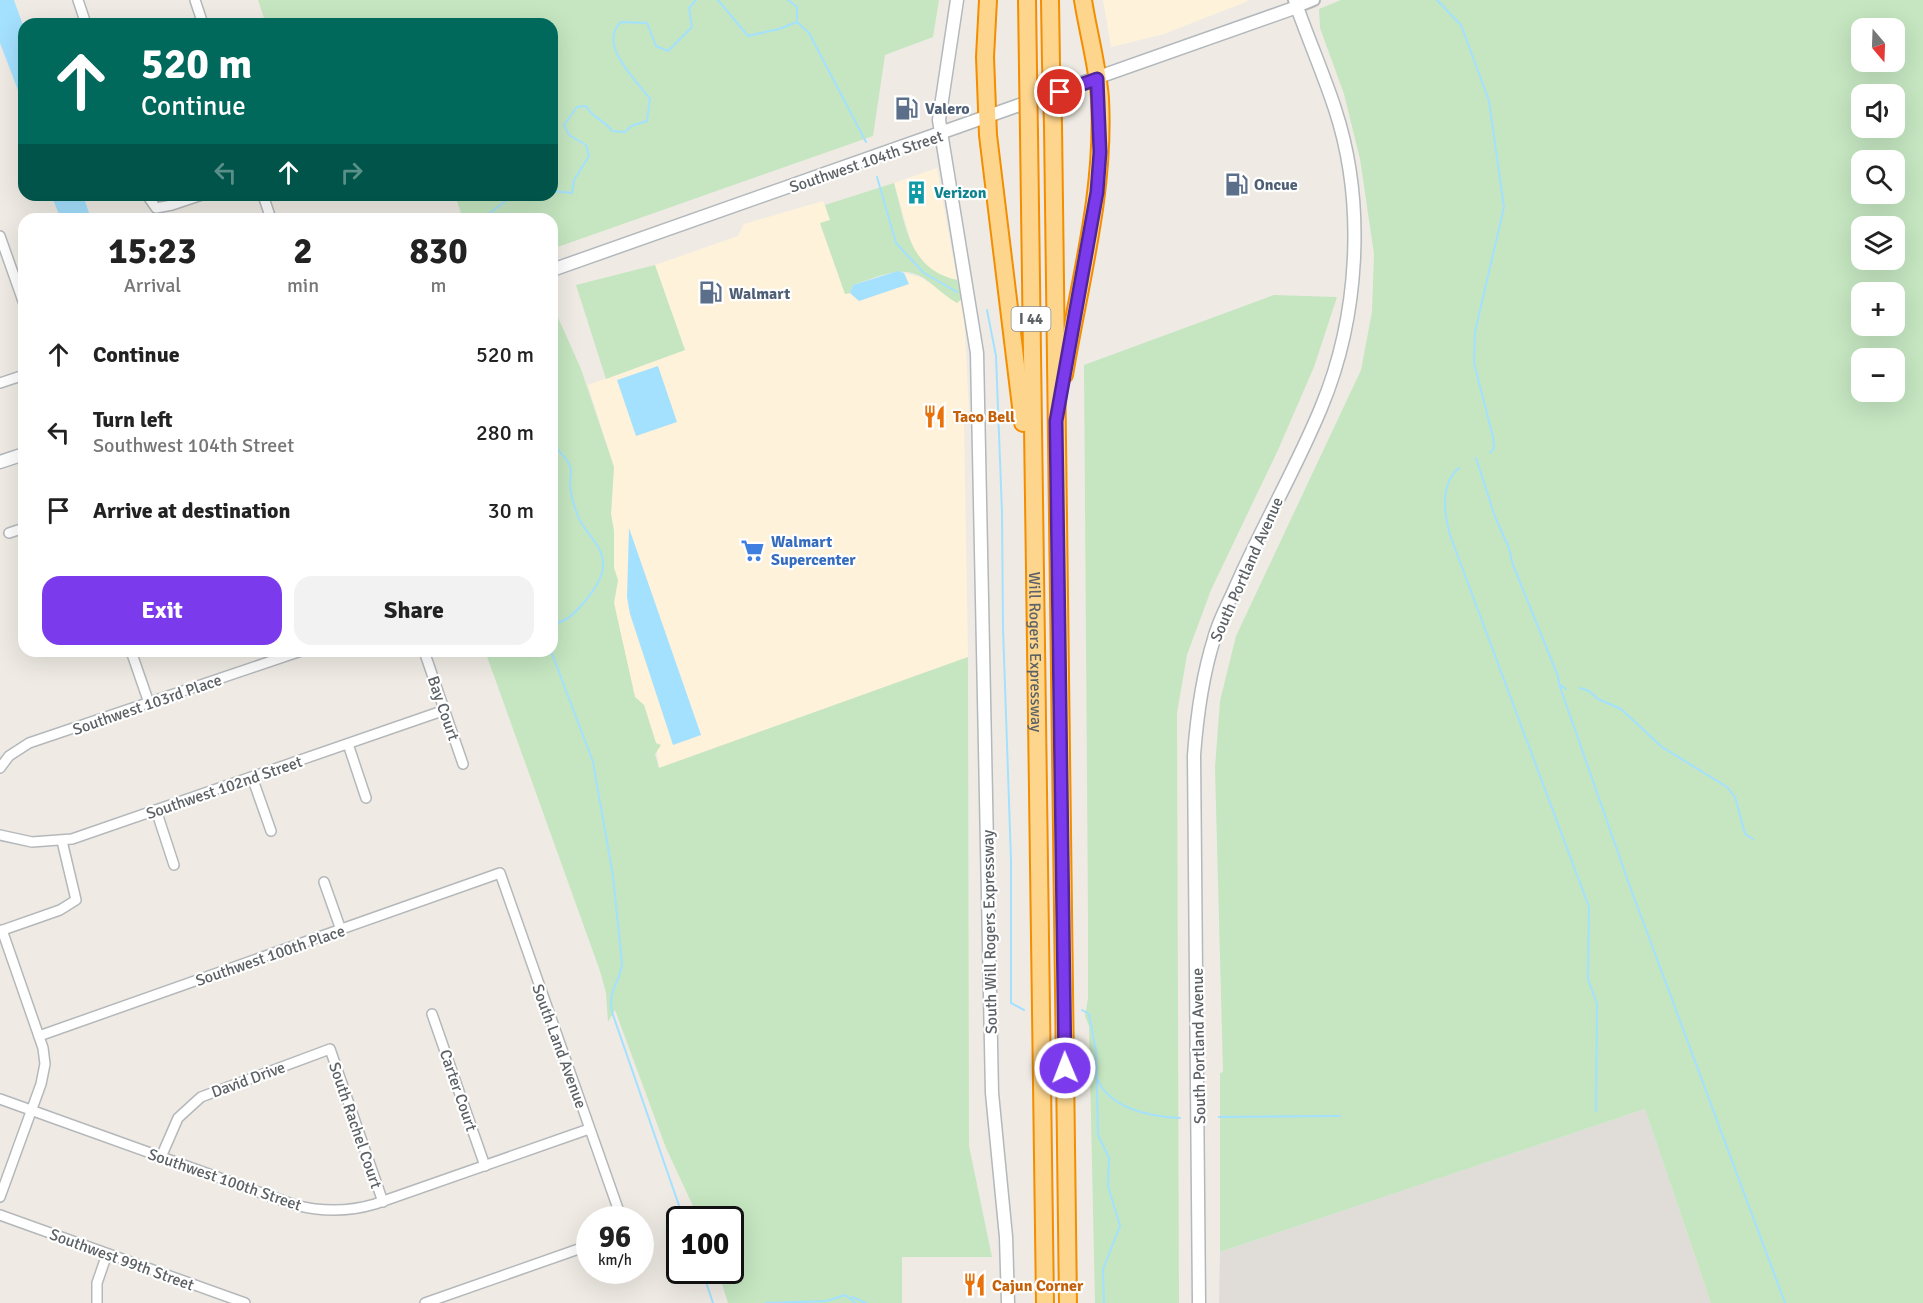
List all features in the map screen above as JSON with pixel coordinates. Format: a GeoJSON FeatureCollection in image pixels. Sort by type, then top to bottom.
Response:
{"type":"FeatureCollection","features":[{"type":"Feature","properties":{"kind":"highway"},"geometry":{"type":"LineString","coordinates":[[988,0],[985,57],[987,118],[1034,504]]}},
{"type":"Feature","properties":{"kind":"highway","name":"Will Rogers Expressway"},"geometry":{"type":"LineString","coordinates":[[1027,0],[1045,1303]]}},
{"type":"Feature","properties":{"kind":"highway","name":"Will Rogers Expressway"},"geometry":{"type":"LineString","coordinates":[[1050,0],[1068,1303]]}},
{"type":"Feature","properties":{"kind":"highway"},"geometry":{"type":"LineString","coordinates":[[1056,421],[1097,192],[1100,141],[1097,79],[1083,0]]}},
{"type":"Feature","properties":{"kind":"main road"},"geometry":{"type":"LineString","coordinates":[[942,134],[939,120],[957,0]]}},
{"type":"Feature","properties":{"kind":"main road","name":"Southwest 104th Street"},"geometry":{"type":"LineString","coordinates":[[558,268],[1097,79],[1295,4]]}},
{"type":"Feature","properties":{"kind":"main road","name":"South Portland Avenue"},"geometry":{"type":"LineString","coordinates":[[1199,1303],[1194,755],[1199,695],[1214,637],[1251,549],[1321,408],[1339,356],[1352,279],[1355,238],[1352,193],[1345,154],[1336,111],[1295,4]]}},
{"type":"Feature","properties":{"kind":"main road","name":"South Will Rogers Expressway"},"geometry":{"type":"LineString","coordinates":[[942,134],[977,352],[992,1093],[1006,1237],[1008,1303]]}},
{"type":"Feature","properties":{"kind":"main road"},"geometry":{"type":"LineString","coordinates":[[0,462],[18,456]]}},
{"type":"Feature","properties":{"kind":"street"},"geometry":{"type":"LineString","coordinates":[[78,0],[84,18]]}},
{"type":"Feature","properties":{"kind":"street"},"geometry":{"type":"LineString","coordinates":[[195,0],[201,18]]}},
{"type":"Feature","properties":{"kind":"street","name":"Southwest 104th Street"},"geometry":{"type":"LineString","coordinates":[[1295,4],[1314,0]]}},
{"type":"Feature","properties":{"kind":"street"},"geometry":{"type":"LineString","coordinates":[[151,201],[156,208],[186,201]]}},
{"type":"Feature","properties":{"kind":"street"},"geometry":{"type":"LineString","coordinates":[[0,236],[5,264],[18,291]]}},
{"type":"Feature","properties":{"kind":"street"},"geometry":{"type":"LineString","coordinates":[[0,383],[18,377]]}},
{"type":"Feature","properties":{"kind":"street"},"geometry":{"type":"LineString","coordinates":[[9,533],[18,530]]}},
{"type":"Feature","properties":{"kind":"street"},"geometry":{"type":"LineString","coordinates":[[133,657],[149,703]]}},
{"type":"Feature","properties":{"kind":"street","name":"Southwest 103rd Place"},"geometry":{"type":"LineString","coordinates":[[0,768],[9,756],[29,743],[283,657]]}},
{"type":"Feature","properties":{"kind":"street","name":"Bay Court"},"geometry":{"type":"LineString","coordinates":[[426,657],[463,764]]}},
{"type":"Feature","properties":{"kind":"street","name":"Southwest 102nd Street"},"geometry":{"type":"LineString","coordinates":[[0,835],[26,842],[62,841],[445,710]]}},
{"type":"Feature","properties":{"kind":"street"},"geometry":{"type":"LineString","coordinates":[[348,744],[366,798]]}},
{"type":"Feature","properties":{"kind":"street"},"geometry":{"type":"LineString","coordinates":[[252,777],[270,831]]}},
{"type":"Feature","properties":{"kind":"street"},"geometry":{"type":"LineString","coordinates":[[156,810],[174,865]]}},
{"type":"Feature","properties":{"kind":"street"},"geometry":{"type":"LineString","coordinates":[[0,1197],[31,1111],[44,1070],[45,1059],[39,1036],[1,931],[60,910],[76,900],[62,841]]}},
{"type":"Feature","properties":{"kind":"street","name":"Southwest 100th Place"},"geometry":{"type":"LineString","coordinates":[[39,1036],[500,873]]}},
{"type":"Feature","properties":{"kind":"street","name":"South Land Avenue"},"geometry":{"type":"LineString","coordinates":[[500,873],[617,1206]]}},
{"type":"Feature","properties":{"kind":"street"},"geometry":{"type":"LineString","coordinates":[[324,882],[341,930]]}},
{"type":"Feature","properties":{"kind":"street","name":"Carter Court"},"geometry":{"type":"LineString","coordinates":[[432,1014],[485,1166]]}},
{"type":"Feature","properties":{"kind":"street","name":"David Drive"},"geometry":{"type":"LineString","coordinates":[[161,1157],[178,1118],[201,1097],[330,1049]]}},
{"type":"Feature","properties":{"kind":"street","name":"South Rachel Court"},"geometry":{"type":"LineString","coordinates":[[330,1049],[383,1202]]}},
{"type":"Feature","properties":{"kind":"street","name":"Southwest 100th Street"},"geometry":{"type":"LineString","coordinates":[[0,1099],[305,1207],[350,1210],[383,1202],[590,1129]]}},
{"type":"Feature","properties":{"kind":"street","name":"Southwest 99th Street"},"geometry":{"type":"LineString","coordinates":[[0,1215],[245,1303]]}},
{"type":"Feature","properties":{"kind":"street"},"geometry":{"type":"LineString","coordinates":[[425,1303],[576,1250]]}},
{"type":"Feature","properties":{"kind":"street"},"geometry":{"type":"LineString","coordinates":[[97,1303],[97,1283],[107,1254]]}},
{"type":"Feature","properties":{"kind":"shaded area"},"geometry":{"type":"Polygon","coordinates":[[[1103,0],[1248,1],[1164,34],[1111,47],[1103,0]]]}},
{"type":"Feature","properties":{"kind":"shaded area"},"geometry":{"type":"Polygon","coordinates":[[[937,168],[957,280],[940,276],[930,270],[914,252],[894,183],[937,168]]]}},
{"type":"Feature","properties":{"kind":"shaded area"},"geometry":{"type":"Polygon","coordinates":[[[823,201],[830,220],[820,224],[845,294],[850,293],[859,301],[908,284],[904,273],[923,278],[963,298],[969,410],[964,424],[968,657],[659,768],[656,743],[644,705],[635,697],[614,603],[618,580],[614,568],[614,531],[611,514],[614,467],[588,385],[685,350],[655,265],[738,236],[744,224],[823,201]],[[629,530],[674,744],[701,735],[629,530]]]}},
{"type":"Feature","properties":{"kind":"shaded area"},"geometry":{"type":"Polygon","coordinates":[[[1645,1109],[1711,1303],[1219,1303],[1220,1252],[1645,1109]]]}},
{"type":"Feature","properties":{"kind":"green space"},"geometry":{"type":"Polygon","coordinates":[[[258,0],[939,0],[933,37],[885,55],[873,136],[558,247],[558,213],[461,213],[457,201],[558,201],[558,18],[264,18],[258,0]]]}},
{"type":"Feature","properties":{"kind":"green space"},"geometry":{"type":"Polygon","coordinates":[[[1341,0],[1923,0],[1923,1303],[1711,1303],[1645,1109],[1220,1252],[1220,1073],[1223,1072],[1215,768],[1220,701],[1236,636],[1361,370],[1372,312],[1374,254],[1360,159],[1344,94],[1320,28],[1319,9],[1341,0]]]}},
{"type":"Feature","properties":{"kind":"green space"},"geometry":{"type":"Polygon","coordinates":[[[894,183],[912,243],[928,266],[957,280],[963,298],[957,303],[922,277],[905,272],[888,274],[853,285],[850,293],[845,294],[820,223],[830,220],[825,205],[894,183]]]}},
{"type":"Feature","properties":{"kind":"green space"},"geometry":{"type":"Polygon","coordinates":[[[655,265],[685,350],[606,379],[576,285],[655,265]]]}},
{"type":"Feature","properties":{"kind":"green space"},"geometry":{"type":"Polygon","coordinates":[[[1274,295],[1337,297],[1314,367],[1278,450],[1211,590],[1187,655],[1177,713],[1179,1303],[1095,1303],[1089,1026],[1085,1016],[1088,998],[1088,919],[1084,365],[1274,295]]]}},
{"type":"Feature","properties":{"kind":"green space"},"geometry":{"type":"Polygon","coordinates":[[[558,317],[581,369],[614,467],[611,514],[614,531],[614,568],[618,580],[614,603],[635,697],[644,705],[656,743],[661,745],[655,754],[659,768],[968,657],[969,1146],[992,1257],[902,1257],[902,1303],[728,1303],[722,1284],[744,1284],[744,1206],[693,1206],[666,1148],[615,1010],[608,1022],[606,993],[487,657],[558,657],[558,317]]]}},
{"type":"Feature","properties":{"kind":"water"},"geometry":{"type":"Polygon","coordinates":[[[0,0],[14,0],[20,18],[18,18],[18,90],[0,43],[0,0]]]}},
{"type":"Feature","properties":{"kind":"water"},"geometry":{"type":"Polygon","coordinates":[[[54,201],[85,201],[89,213],[58,213],[54,201]]]}},
{"type":"Feature","properties":{"kind":"water"},"geometry":{"type":"Polygon","coordinates":[[[898,271],[904,273],[909,284],[859,301],[850,293],[853,285],[898,271]]]}},
{"type":"Feature","properties":{"kind":"water"},"geometry":{"type":"Polygon","coordinates":[[[658,366],[677,422],[636,436],[617,380],[658,366]]]}},
{"type":"Feature","properties":{"kind":"water"},"geometry":{"type":"Polygon","coordinates":[[[629,528],[701,735],[673,745],[630,614],[627,597],[629,528]]]}},
{"type":"Feature","properties":{"kind":"waterway"},"geometry":{"type":"LineString","coordinates":[[558,192],[572,193],[574,180],[589,156],[586,145],[569,135],[564,125],[577,107],[586,106],[612,131],[625,132],[631,126],[647,121],[650,99],[621,62],[613,41],[615,31],[621,22],[647,23],[656,46],[668,51],[692,27],[689,8],[696,0]]}},
{"type":"Feature","properties":{"kind":"waterway"},"geometry":{"type":"LineString","coordinates":[[718,0],[748,36],[797,22]]}},
{"type":"Feature","properties":{"kind":"waterway"},"geometry":{"type":"LineString","coordinates":[[788,0],[797,7],[797,22],[809,33],[866,142]]}},
{"type":"Feature","properties":{"kind":"waterway"},"geometry":{"type":"LineString","coordinates":[[1437,0],[1461,25],[1489,101],[1504,207],[1475,332],[1474,363],[1493,437],[1494,448],[1490,453]]}},
{"type":"Feature","properties":{"kind":"waterway"},"geometry":{"type":"LineString","coordinates":[[877,177],[896,243],[924,273],[957,292]]}},
{"type":"Feature","properties":{"kind":"waterway"},"geometry":{"type":"LineString","coordinates":[[490,213],[505,201]]}},
{"type":"Feature","properties":{"kind":"waterway"},"geometry":{"type":"LineString","coordinates":[[987,310],[996,356],[1002,512],[1003,628],[1011,860],[1011,1003],[1024,1010]]}},
{"type":"Feature","properties":{"kind":"waterway"},"geometry":{"type":"LineString","coordinates":[[558,450],[570,465],[571,496],[581,522],[600,550],[603,564],[601,576],[583,604],[567,619],[558,622]]}},
{"type":"Feature","properties":{"kind":"waterway"},"geometry":{"type":"LineString","coordinates":[[1476,458],[1495,517],[1509,548],[1513,565],[1558,676],[1559,684],[1566,689]]}},
{"type":"Feature","properties":{"kind":"waterway"},"geometry":{"type":"LineString","coordinates":[[1459,468],[1448,483],[1446,492],[1446,520],[1451,538],[1589,907],[1588,979],[1597,1004],[1596,1111]]}},
{"type":"Feature","properties":{"kind":"waterway"},"geometry":{"type":"LineString","coordinates":[[553,657],[593,762],[613,876],[622,964],[611,997],[612,1012],[679,1206]]}},
{"type":"Feature","properties":{"kind":"waterway"},"geometry":{"type":"LineString","coordinates":[[1559,684],[1629,884],[1785,1303]]}},
{"type":"Feature","properties":{"kind":"waterway"},"geometry":{"type":"LineString","coordinates":[[1580,688],[1621,709],[1662,747],[1727,787],[1735,797],[1745,834],[1753,839]]}},
{"type":"Feature","properties":{"kind":"waterway"},"geometry":{"type":"LineString","coordinates":[[1082,1010],[1089,1014],[1096,1051],[1098,1135],[1109,1158],[1108,1186],[1120,1226],[1103,1269],[1104,1303]]}},
{"type":"Feature","properties":{"kind":"waterway"},"geometry":{"type":"LineString","coordinates":[[1096,1076],[1110,1096],[1131,1109],[1156,1116],[1180,1118]]}},
{"type":"Feature","properties":{"kind":"waterway"},"geometry":{"type":"LineString","coordinates":[[1219,1117],[1340,1116]]}},
{"type":"Feature","properties":{"kind":"waterway"},"geometry":{"type":"LineString","coordinates":[[707,1284],[713,1303]]}},
{"type":"Feature","properties":{"kind":"waterway"},"geometry":{"type":"LineString","coordinates":[[766,1303],[827,1301],[845,1295],[856,1303]]}},
{"type":"Feature","properties":{"kind":"waterway"},"geometry":{"type":"LineString","coordinates":[[852,1297],[866,1303]]}},
{"type":"Feature","properties":{"kind":"place","name":"Valero"},"geometry":{"type":"Point","coordinates":[907,108]}},
{"type":"Feature","properties":{"kind":"place","name":"Oncue"},"geometry":{"type":"Point","coordinates":[1236,184]}},
{"type":"Feature","properties":{"kind":"place","name":"Verizon"},"geometry":{"type":"Point","coordinates":[916,192]}},
{"type":"Feature","properties":{"kind":"place","name":"Walmart"},"geometry":{"type":"Point","coordinates":[711,293]}},
{"type":"Feature","properties":{"kind":"place","name":"Taco Bell"},"geometry":{"type":"Point","coordinates":[935,416]}},
{"type":"Feature","properties":{"kind":"place","name":"Walmart Supercenter"},"geometry":{"type":"Point","coordinates":[753,550]}},
{"type":"Feature","properties":{"kind":"place","name":"Cajun Corner"},"geometry":{"type":"Point","coordinates":[974,1285]}},
{"type":"Feature","properties":{"kind":"route"},"geometry":{"type":"LineString","coordinates":[[1060,92],[1097,79],[1100,97],[1097,192],[1056,421],[1065,1068]]}}]}
